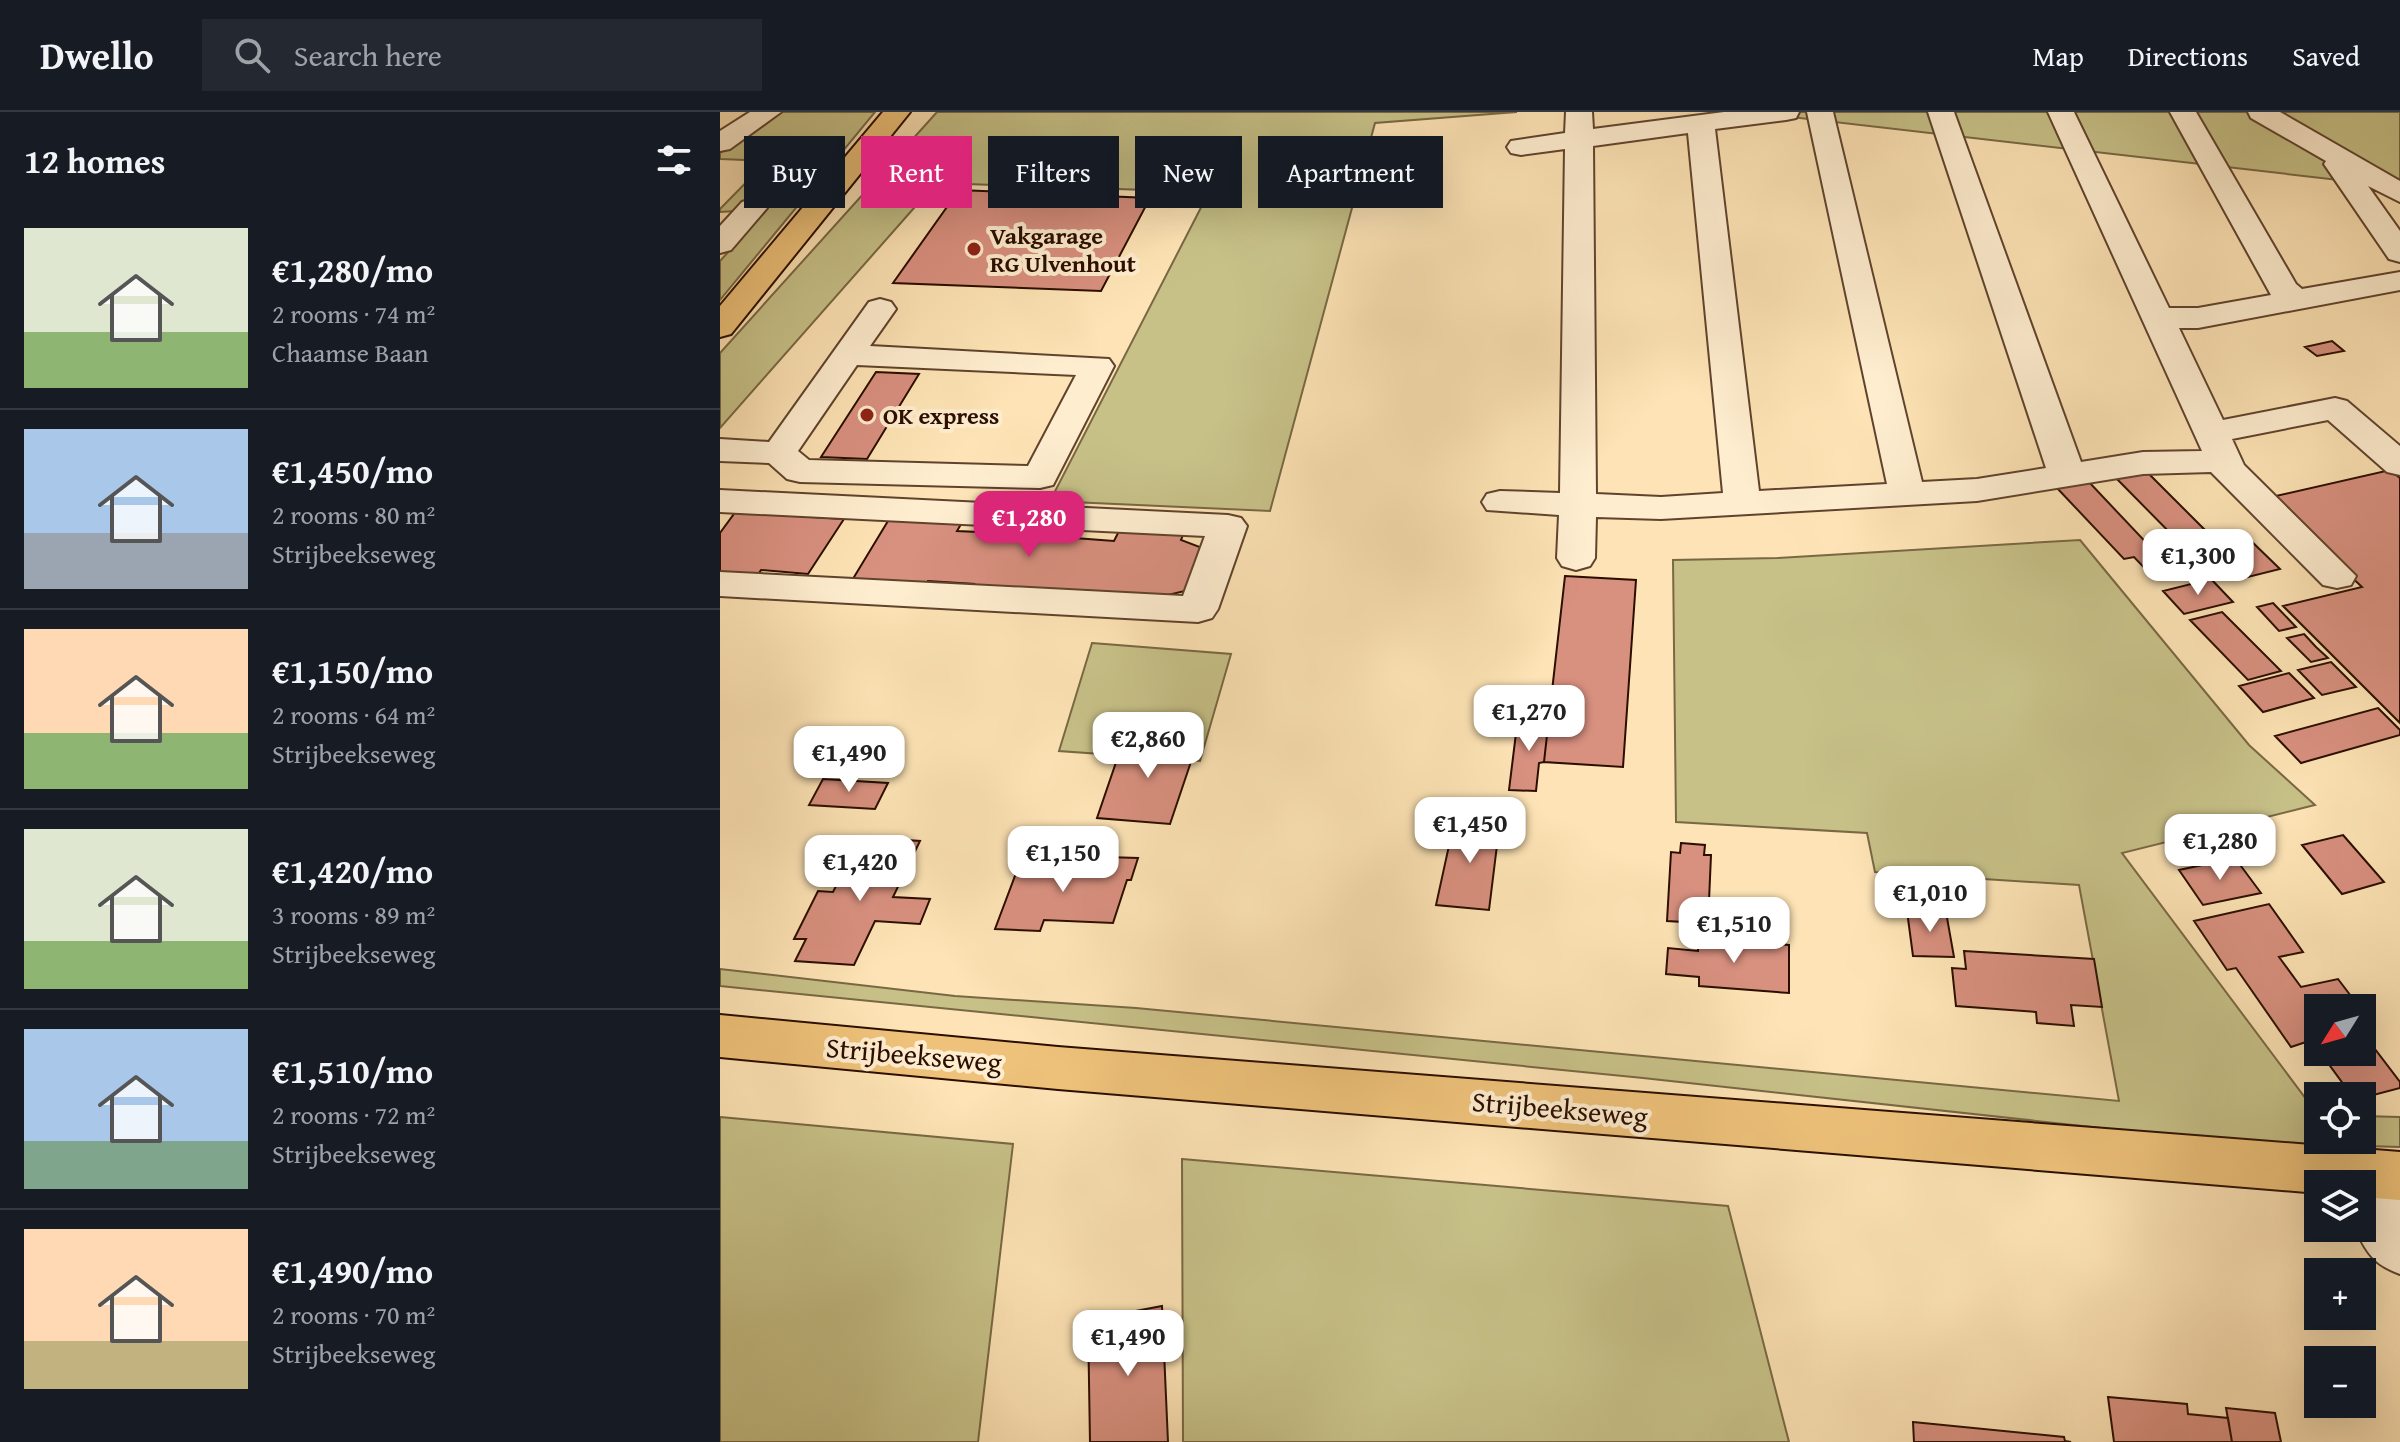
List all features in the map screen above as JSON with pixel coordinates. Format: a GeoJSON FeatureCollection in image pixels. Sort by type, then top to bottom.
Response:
{"type":"FeatureCollection","features":[{"type":"Feature","properties":{"kind":"main road"},"geometry":{"type":"LineString","coordinates":[[720,327],[897,112]]}},
{"type":"Feature","properties":{"kind":"main road","name":"Strijbeekseweg"},"geometry":{"type":"LineString","coordinates":[[720,1036],[1074,1069],[2386,1176]]}},
{"type":"Feature","properties":{"kind":"street"},"geometry":{"type":"LineString","coordinates":[[720,143],[768,112]]}},
{"type":"Feature","properties":{"kind":"street"},"geometry":{"type":"LineString","coordinates":[[1521,147],[1580,126],[1701,125],[1786,112]]}},
{"type":"Feature","properties":{"kind":"street"},"geometry":{"type":"LineString","coordinates":[[1820,112],[1907,494]]}},
{"type":"Feature","properties":{"kind":"street"},"geometry":{"type":"LineString","coordinates":[[1941,112],[2067,475]]}},
{"type":"Feature","properties":{"kind":"street"},"geometry":{"type":"LineString","coordinates":[[2061,112],[2228,470],[2337,576]]}},
{"type":"Feature","properties":{"kind":"street"},"geometry":{"type":"LineString","coordinates":[[2183,112],[2283,289],[2295,300]]}},
{"type":"Feature","properties":{"kind":"street"},"geometry":{"type":"LineString","coordinates":[[2261,112],[2400,193]]}},
{"type":"Feature","properties":{"kind":"street"},"geometry":{"type":"LineString","coordinates":[[1701,125],[1742,503]]}},
{"type":"Feature","properties":{"kind":"street"},"geometry":{"type":"LineString","coordinates":[[1576,558],[1580,126]]}},
{"type":"Feature","properties":{"kind":"street"},"geometry":{"type":"LineString","coordinates":[[2340,158],[2335,160],[2400,253]]}},
{"type":"Feature","properties":{"kind":"street"},"geometry":{"type":"LineString","coordinates":[[720,244],[752,208]]}},
{"type":"Feature","properties":{"kind":"street"},"geometry":{"type":"LineString","coordinates":[[2157,318],[2198,318],[2400,281]]}},
{"type":"Feature","properties":{"kind":"street"},"geometry":{"type":"LineString","coordinates":[[779,453],[880,309]]}},
{"type":"Feature","properties":{"kind":"street"},"geometry":{"type":"LineString","coordinates":[[720,450],[779,453],[800,471],[1040,477],[1097,366],[848,355]]}},
{"type":"Feature","properties":{"kind":"street"},"geometry":{"type":"LineString","coordinates":[[1500,502],[1661,508],[1977,490],[2143,463],[2218,447],[2335,408],[2400,464]]}},
{"type":"Feature","properties":{"kind":"street"},"geometry":{"type":"LineString","coordinates":[[720,501],[1110,510],[1228,526],[1198,609],[720,584]]}},
{"type":"Feature","properties":{"kind":"street"},"geometry":{"type":"LineString","coordinates":[[2386,1176],[2384,1230],[2400,1249]]}},
{"type":"Feature","properties":{"kind":"shaded area"},"geometry":{"type":"Polygon","coordinates":[[[782,112],[875,112],[845,148],[845,136],[746,136],[782,112]]]}},
{"type":"Feature","properties":{"kind":"shaded area"},"geometry":{"type":"Polygon","coordinates":[[[937,112],[1517,112],[1375,123],[1371,136],[1258,136],[1258,208],[1352,208],[1270,511],[1050,501],[1201,208],[1242,208],[1242,136],[1135,136],[1135,190],[1119,189],[1119,136],[988,136],[988,185],[972,184],[972,136],[915,136],[937,112]]]}},
{"type":"Feature","properties":{"kind":"shaded area"},"geometry":{"type":"Polygon","coordinates":[[[1748,112],[2400,112],[2400,187],[1748,112]]]}},
{"type":"Feature","properties":{"kind":"shaded area"},"geometry":{"type":"Polygon","coordinates":[[[744,137],[744,160],[720,159],[720,153],[744,137]]]}},
{"type":"Feature","properties":{"kind":"shaded area"},"geometry":{"type":"Polygon","coordinates":[[[744,184],[744,208],[796,208],[720,300],[720,261],[767,209],[720,212],[744,184]]]}},
{"type":"Feature","properties":{"kind":"shaded area"},"geometry":{"type":"Polygon","coordinates":[[[861,196],[861,208],[914,208],[720,428],[720,353],[861,196]]]}},
{"type":"Feature","properties":{"kind":"shaded area"},"geometry":{"type":"Polygon","coordinates":[[[2080,540],[2249,745],[2315,805],[2122,853],[2304,1096],[2304,1144],[2230,1142],[1643,1078],[720,986],[720,969],[955,996],[1136,1008],[2119,1101],[2079,885],[1875,872],[1867,833],[1676,822],[1673,560],[1777,558],[2080,540]]]}},
{"type":"Feature","properties":{"kind":"shaded area"},"geometry":{"type":"Polygon","coordinates":[[[1092,643],[1231,654],[1200,761],[1059,751],[1092,643]]]}},
{"type":"Feature","properties":{"kind":"shaded area"},"geometry":{"type":"Polygon","coordinates":[[[2376,1116],[2400,1117],[2400,1147],[2376,1146],[2376,1116]]]}},
{"type":"Feature","properties":{"kind":"shaded area"},"geometry":{"type":"Polygon","coordinates":[[[720,1117],[1013,1144],[978,1442],[720,1442],[720,1117]]]}},
{"type":"Feature","properties":{"kind":"shaded area"},"geometry":{"type":"Polygon","coordinates":[[[1182,1159],[1728,1206],[1789,1442],[1183,1442],[1182,1159]]]}},
{"type":"Feature","properties":{"kind":"building"},"geometry":{"type":"Polygon","coordinates":[[[972,191],[988,191],[988,208],[1119,208],[1119,197],[1135,197],[1135,208],[1145,208],[1101,291],[893,283],[946,208],[972,208],[972,191]]]}},
{"type":"Feature","properties":{"kind":"building"},"geometry":{"type":"Polygon","coordinates":[[[2332,341],[2344,351],[2317,356],[2305,347],[2332,341]]]}},
{"type":"Feature","properties":{"kind":"building"},"geometry":{"type":"Polygon","coordinates":[[[876,372],[919,374],[867,459],[821,457],[876,372]]]}},
{"type":"Feature","properties":{"kind":"building"},"geometry":{"type":"Polygon","coordinates":[[[2144,469],[2214,539],[2183,546],[2114,476],[2144,469]]]}},
{"type":"Feature","properties":{"kind":"building"},"geometry":{"type":"Polygon","coordinates":[[[2390,470],[2400,478],[2400,723],[2283,606],[2362,587],[2267,498],[2390,470]]]}},
{"type":"Feature","properties":{"kind":"building"},"geometry":{"type":"Polygon","coordinates":[[[2088,481],[2155,552],[2166,550],[2187,572],[2155,579],[2134,557],[2124,559],[2057,488],[2088,481]]]}},
{"type":"Feature","properties":{"kind":"building"},"geometry":{"type":"Polygon","coordinates":[[[739,507],[802,511],[799,516],[844,519],[808,574],[761,570],[757,576],[720,574],[720,533],[739,507]]]}},
{"type":"Feature","properties":{"kind":"building"},"geometry":{"type":"Polygon","coordinates":[[[891,516],[963,521],[957,531],[1002,533],[1007,524],[1080,528],[1075,538],[1114,541],[1119,531],[1183,535],[1181,540],[1205,549],[1189,590],[1168,595],[971,590],[974,584],[928,581],[925,587],[851,582],[891,516]]]}},
{"type":"Feature","properties":{"kind":"building"},"geometry":{"type":"Polygon","coordinates":[[[2247,537],[2280,569],[2248,577],[2216,544],[2247,537]]]}},
{"type":"Feature","properties":{"kind":"building"},"geometry":{"type":"Polygon","coordinates":[[[1565,576],[1636,580],[1623,767],[1544,762],[1565,576]]]}},
{"type":"Feature","properties":{"kind":"building"},"geometry":{"type":"Polygon","coordinates":[[[2211,579],[2233,602],[2184,614],[2163,591],[2211,579]]]}},
{"type":"Feature","properties":{"kind":"building"},"geometry":{"type":"Polygon","coordinates":[[[2273,603],[2296,627],[2279,631],[2257,607],[2273,603]]]}},
{"type":"Feature","properties":{"kind":"building"},"geometry":{"type":"Polygon","coordinates":[[[2222,612],[2281,671],[2248,680],[2190,620],[2222,612]]]}},
{"type":"Feature","properties":{"kind":"building"},"geometry":{"type":"Polygon","coordinates":[[[2304,634],[2328,658],[2311,662],[2287,638],[2304,634]]]}},
{"type":"Feature","properties":{"kind":"building"},"geometry":{"type":"Polygon","coordinates":[[[2331,662],[2356,687],[2322,695],[2298,670],[2331,662]]]}},
{"type":"Feature","properties":{"kind":"building"},"geometry":{"type":"Polygon","coordinates":[[[2289,673],[2314,698],[2263,712],[2239,686],[2289,673]]]}},
{"type":"Feature","properties":{"kind":"building"},"geometry":{"type":"Polygon","coordinates":[[[2378,708],[2400,730],[2400,735],[2301,763],[2275,736],[2378,708]]]}},
{"type":"Feature","properties":{"kind":"building"},"geometry":{"type":"Polygon","coordinates":[[[1518,717],[1549,717],[1544,762],[1539,763],[1536,791],[1509,790],[1518,717]]]}},
{"type":"Feature","properties":{"kind":"building"},"geometry":{"type":"Polygon","coordinates":[[[1125,736],[1198,741],[1170,824],[1097,818],[1125,736]]]}},
{"type":"Feature","properties":{"kind":"building"},"geometry":{"type":"Polygon","coordinates":[[[823,779],[888,783],[875,809],[809,805],[823,779]]]}},
{"type":"Feature","properties":{"kind":"building"},"geometry":{"type":"Polygon","coordinates":[[[1455,818],[1500,821],[1489,910],[1436,905],[1455,818]]]}},
{"type":"Feature","properties":{"kind":"building"},"geometry":{"type":"Polygon","coordinates":[[[2343,835],[2384,882],[2342,894],[2302,845],[2343,835]]]}},
{"type":"Feature","properties":{"kind":"building"},"geometry":{"type":"Polygon","coordinates":[[[861,837],[920,841],[893,897],[930,899],[920,924],[875,921],[854,965],[795,961],[806,939],[794,939],[818,891],[833,892],[861,837]]]}},
{"type":"Feature","properties":{"kind":"building"},"geometry":{"type":"Polygon","coordinates":[[[1681,843],[1705,845],[1704,855],[1711,855],[1709,901],[1702,901],[1701,923],[1667,921],[1671,852],[1680,853],[1681,843]]]}},
{"type":"Feature","properties":{"kind":"building"},"geometry":{"type":"Polygon","coordinates":[[[1024,852],[1056,853],[1048,875],[1100,877],[1106,857],[1138,858],[1113,923],[1044,920],[1040,931],[995,929],[1024,852]]]}},
{"type":"Feature","properties":{"kind":"building"},"geometry":{"type":"Polygon","coordinates":[[[2235,858],[2261,893],[2203,905],[2179,870],[2235,858]]]}},
{"type":"Feature","properties":{"kind":"building"},"geometry":{"type":"Polygon","coordinates":[[[2269,904],[2303,952],[2279,957],[2301,987],[2338,979],[2349,994],[2304,994],[2304,1043],[2291,1047],[2236,968],[2227,970],[2194,921],[2269,904]]]}},
{"type":"Feature","properties":{"kind":"building"},"geometry":{"type":"Polygon","coordinates":[[[1907,911],[1946,912],[1954,957],[1913,956],[1907,911]]]}},
{"type":"Feature","properties":{"kind":"building"},"geometry":{"type":"Polygon","coordinates":[[[1698,937],[1789,945],[1789,993],[1699,986],[1699,977],[1666,974],[1668,948],[1698,951],[1698,937]]]}},
{"type":"Feature","properties":{"kind":"building"},"geometry":{"type":"Polygon","coordinates":[[[1964,951],[2094,959],[2102,1007],[2071,1005],[2074,1026],[2037,1023],[2036,1012],[1956,1006],[1952,968],[1966,969],[1964,951]]]}},
{"type":"Feature","properties":{"kind":"building"},"geometry":{"type":"Polygon","coordinates":[[[2376,1050],[2400,1082],[2400,1088],[2376,1094],[2376,1082],[2342,1082],[2330,1066],[2376,1066],[2376,1050]]]}},
{"type":"Feature","properties":{"kind":"building"},"geometry":{"type":"Polygon","coordinates":[[[1162,1306],[1168,1442],[1090,1442],[1088,1320],[1162,1306]]]}},
{"type":"Feature","properties":{"kind":"building"},"geometry":{"type":"Polygon","coordinates":[[[2108,1397],[2187,1404],[2188,1414],[2228,1418],[2232,1442],[2114,1442],[2108,1397]]]}},
{"type":"Feature","properties":{"kind":"building"},"geometry":{"type":"Polygon","coordinates":[[[2226,1408],[2275,1413],[2281,1442],[2232,1442],[2226,1408]]]}},
{"type":"Feature","properties":{"kind":"building"},"geometry":{"type":"Polygon","coordinates":[[[1913,1422],[2064,1437],[2065,1441],[2071,1442],[1914,1442],[1913,1422]]]}},
{"type":"Feature","properties":{"kind":"place","name":"Vakgarage RG Ulvenhout"},"geometry":{"type":"Point","coordinates":[974,249]}},
{"type":"Feature","properties":{"kind":"place","name":"OK express"},"geometry":{"type":"Point","coordinates":[867,415]}}]}
